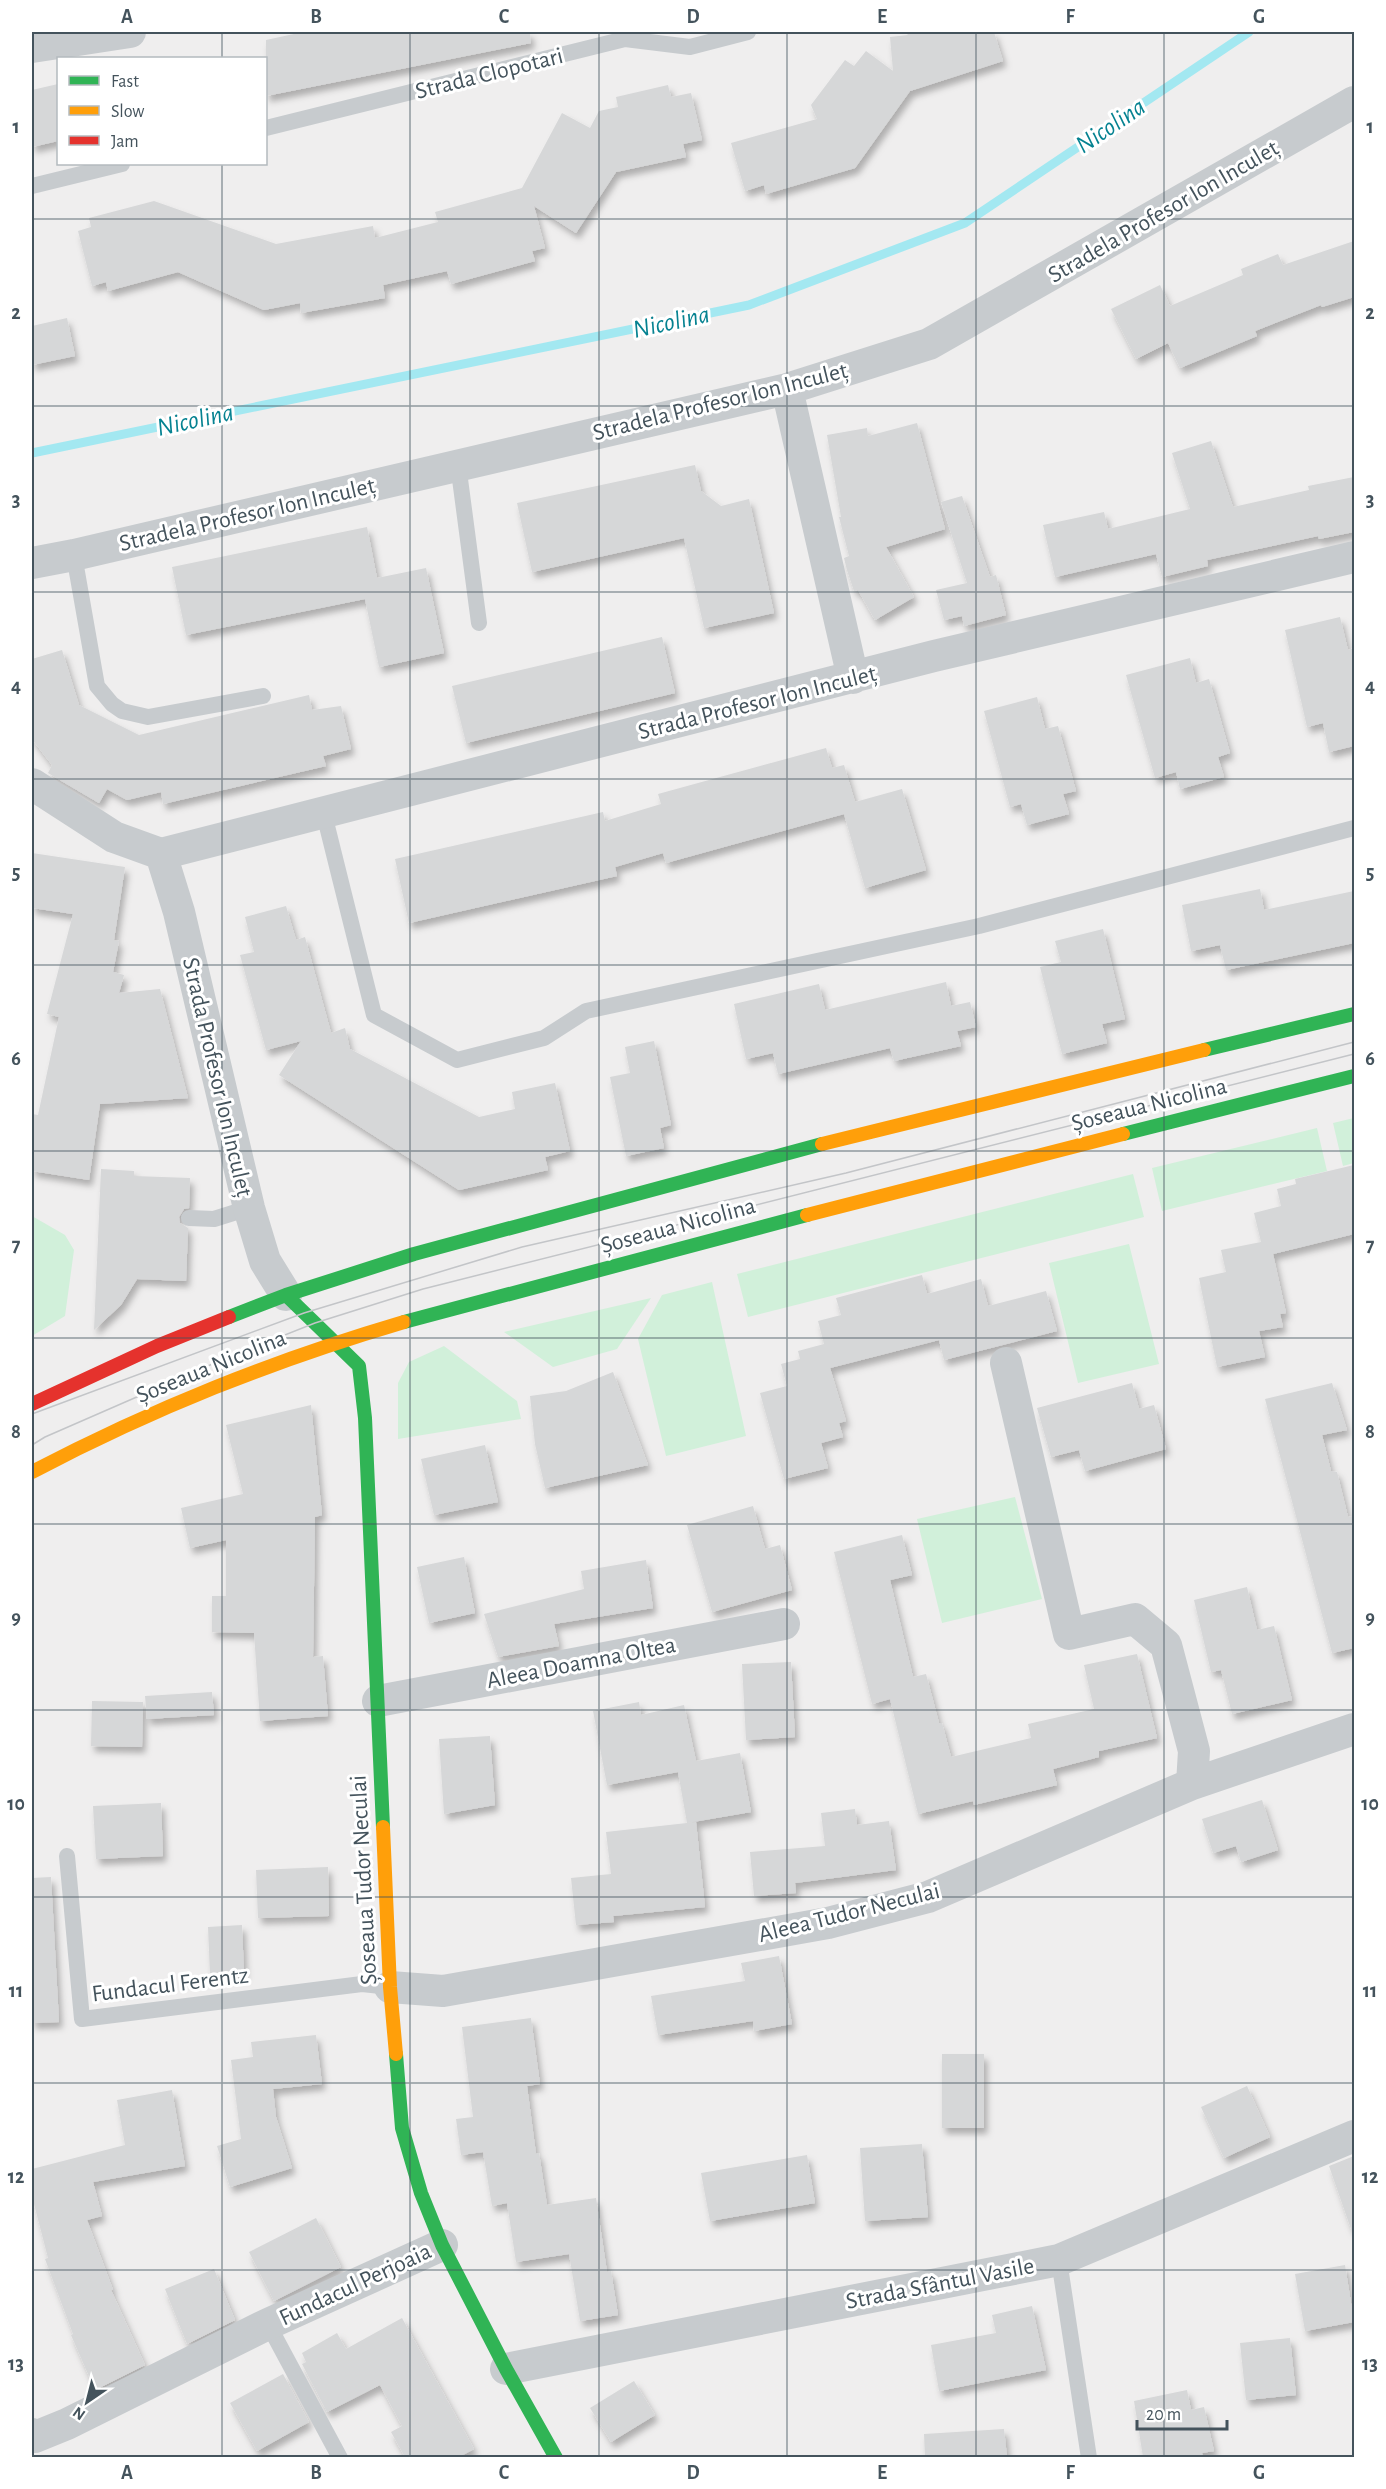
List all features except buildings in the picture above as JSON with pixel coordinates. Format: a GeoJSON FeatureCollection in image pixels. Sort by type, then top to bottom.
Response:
{"type":"FeatureCollection","features":[{"type":"Feature","properties":{"kind":"main road","name":"Șoseaua Nicolina"},"geometry":{"type":"LineString","coordinates":[[32,1404],[157,1346],[286,1295],[414,1254],[845,1138],[1354,1014]]}},
{"type":"Feature","properties":{"kind":"main road","name":"Șoseaua Nicolina"},"geometry":{"type":"LineString","coordinates":[[32,1472],[134,1421],[216,1387],[334,1343],[430,1314],[743,1231],[1354,1076]]}},
{"type":"Feature","properties":{"kind":"main road","name":"Șoseaua Tudor Neculai"},"geometry":{"type":"LineString","coordinates":[[286,1295],[359,1366],[365,1418],[390,1987],[402,2128],[422,2193],[442,2245],[506,2369],[556,2457]]}},
{"type":"Feature","properties":{"kind":"street"},"geometry":{"type":"LineString","coordinates":[[32,47],[130,32]]}},
{"type":"Feature","properties":{"kind":"street","name":"Stradela Profesor Ion Inculeț"},"geometry":{"type":"LineString","coordinates":[[32,563],[787,389],[929,344],[1354,102]]}},
{"type":"Feature","properties":{"kind":"street"},"geometry":{"type":"LineString","coordinates":[[787,389],[853,678]]}},
{"type":"Feature","properties":{"kind":"street","name":"Strada Profesor Ion Inculeț"},"geometry":{"type":"LineString","coordinates":[[286,1295],[265,1261],[249,1208],[179,912],[161,854],[853,678],[1354,557]]}},
{"type":"Feature","properties":{"kind":"street"},"geometry":{"type":"LineString","coordinates":[[32,784],[114,837],[161,854]]}},
{"type":"Feature","properties":{"kind":"street"},"geometry":{"type":"LineString","coordinates":[[1006,1363],[1069,1634],[1135,1619],[1166,1645],[1194,1751],[1192,1784]]}},
{"type":"Feature","properties":{"kind":"street","name":"Aleea Doamna Oltea"},"geometry":{"type":"LineString","coordinates":[[378,1701],[784,1624]]}},
{"type":"Feature","properties":{"kind":"street","name":"Aleea Tudor Neculai"},"geometry":{"type":"LineString","coordinates":[[390,1987],[443,1991],[828,1923],[928,1897],[1192,1784],[1354,1729]]}},
{"type":"Feature","properties":{"kind":"street","name":"Strada Sfântul Vasile"},"geometry":{"type":"LineString","coordinates":[[506,2369],[1059,2260],[1354,2136]]}},
{"type":"Feature","properties":{"kind":"street","name":"Fundacul Perjoaia"},"geometry":{"type":"LineString","coordinates":[[32,2434],[35,2437],[67,2424],[268,2324],[442,2245]]}},
{"type":"Feature","properties":{"kind":"lane","name":"Strada Clopotari"},"geometry":{"type":"LineString","coordinates":[[267,128],[624,35],[690,47],[748,32]]}},
{"type":"Feature","properties":{"kind":"lane"},"geometry":{"type":"LineString","coordinates":[[32,186],[118,165]]}},
{"type":"Feature","properties":{"kind":"lane"},"geometry":{"type":"LineString","coordinates":[[458,464],[479,623]]}},
{"type":"Feature","properties":{"kind":"lane"},"geometry":{"type":"LineString","coordinates":[[74,555],[97,686],[112,704],[122,711],[148,717],[263,696]]}},
{"type":"Feature","properties":{"kind":"lane"},"geometry":{"type":"LineString","coordinates":[[324,814],[374,1015],[457,1060],[544,1038],[586,1011],[979,926],[1354,828]]}},
{"type":"Feature","properties":{"kind":"lane"},"geometry":{"type":"LineString","coordinates":[[189,1218],[214,1219],[249,1208]]}},
{"type":"Feature","properties":{"kind":"lane","name":"Fundacul Ferentz"},"geometry":{"type":"LineString","coordinates":[[67,1856],[82,2019],[362,1984],[390,1987]]}},
{"type":"Feature","properties":{"kind":"lane"},"geometry":{"type":"LineString","coordinates":[[1059,2260],[1089,2457]]}},
{"type":"Feature","properties":{"kind":"lane","name":"Fundacul Perjoaia"},"geometry":{"type":"LineString","coordinates":[[268,2324],[340,2457]]}},
{"type":"Feature","properties":{"kind":"green space"},"geometry":{"type":"Polygon","coordinates":[[[1354,1118],[1354,1163],[1343,1166],[1333,1123],[1354,1118]]]}},
{"type":"Feature","properties":{"kind":"green space"},"geometry":{"type":"Polygon","coordinates":[[[1317,1128],[1327,1171],[1162,1211],[1152,1168],[1317,1128]]]}},
{"type":"Feature","properties":{"kind":"green space"},"geometry":{"type":"Polygon","coordinates":[[[1133,1174],[1144,1217],[748,1317],[737,1274],[1133,1174]]]}},
{"type":"Feature","properties":{"kind":"green space"},"geometry":{"type":"Polygon","coordinates":[[[32,1216],[65,1235],[74,1250],[65,1316],[32,1336],[32,1216]]]}},
{"type":"Feature","properties":{"kind":"green space"},"geometry":{"type":"Polygon","coordinates":[[[1129,1244],[1159,1364],[1078,1383],[1049,1263],[1129,1244]]]}},
{"type":"Feature","properties":{"kind":"green space"},"geometry":{"type":"Polygon","coordinates":[[[712,1282],[746,1436],[666,1456],[638,1339],[662,1295],[712,1282]]]}},
{"type":"Feature","properties":{"kind":"green space"},"geometry":{"type":"Polygon","coordinates":[[[651,1298],[617,1349],[553,1367],[504,1332],[651,1298]]]}},
{"type":"Feature","properties":{"kind":"green space"},"geometry":{"type":"Polygon","coordinates":[[[444,1346],[517,1401],[521,1419],[398,1439],[398,1383],[409,1362],[444,1346]]]}},
{"type":"Feature","properties":{"kind":"green space"},"geometry":{"type":"Polygon","coordinates":[[[1015,1497],[1042,1599],[942,1623],[917,1519],[1015,1497]]]}},
{"type":"Feature","properties":{"kind":"waterway","name":"Nicolina"},"geometry":{"type":"LineString","coordinates":[[32,453],[749,305],[965,223],[1249,32]]}},
{"type":"Feature","properties":{"kind":"tram line"},"geometry":{"type":"LineString","coordinates":[[32,1414],[304,1313],[522,1247],[846,1173],[1354,1042]]}},
{"type":"Feature","properties":{"kind":"tram line"},"geometry":{"type":"LineString","coordinates":[[32,1445],[45,1437],[217,1362],[315,1323],[423,1289],[1354,1054]]}},
{"type":"Feature","properties":{"kind":"traffic: fast"},"geometry":{"type":"LineString","coordinates":[[1204,1050],[1354,1014]]}},
{"type":"Feature","properties":{"kind":"traffic: fast"},"geometry":{"type":"LineString","coordinates":[[1123,1134],[1354,1076]]}},
{"type":"Feature","properties":{"kind":"traffic: fast"},"geometry":{"type":"LineString","coordinates":[[229,1317],[286,1295],[414,1254],[822,1144]]}},
{"type":"Feature","properties":{"kind":"traffic: fast"},"geometry":{"type":"LineString","coordinates":[[404,1322],[807,1215]]}},
{"type":"Feature","properties":{"kind":"traffic: fast"},"geometry":{"type":"LineString","coordinates":[[286,1295],[359,1366],[365,1418],[383,1827]]}},
{"type":"Feature","properties":{"kind":"traffic: fast"},"geometry":{"type":"LineString","coordinates":[[396,2054],[402,2128],[421,2193],[442,2245],[506,2369],[556,2458]]}},
{"type":"Feature","properties":{"kind":"traffic: slow"},"geometry":{"type":"LineString","coordinates":[[822,1144],[1204,1050]]}},
{"type":"Feature","properties":{"kind":"traffic: slow"},"geometry":{"type":"LineString","coordinates":[[807,1215],[1123,1134]]}},
{"type":"Feature","properties":{"kind":"traffic: slow"},"geometry":{"type":"LineString","coordinates":[[32,1472],[123,1427],[214,1388],[307,1353],[404,1322]]}},
{"type":"Feature","properties":{"kind":"traffic: slow"},"geometry":{"type":"LineString","coordinates":[[383,1827],[390,1987],[396,2054]]}},
{"type":"Feature","properties":{"kind":"traffic: jam"},"geometry":{"type":"LineString","coordinates":[[32,1404],[157,1346],[229,1317]]}}]}
